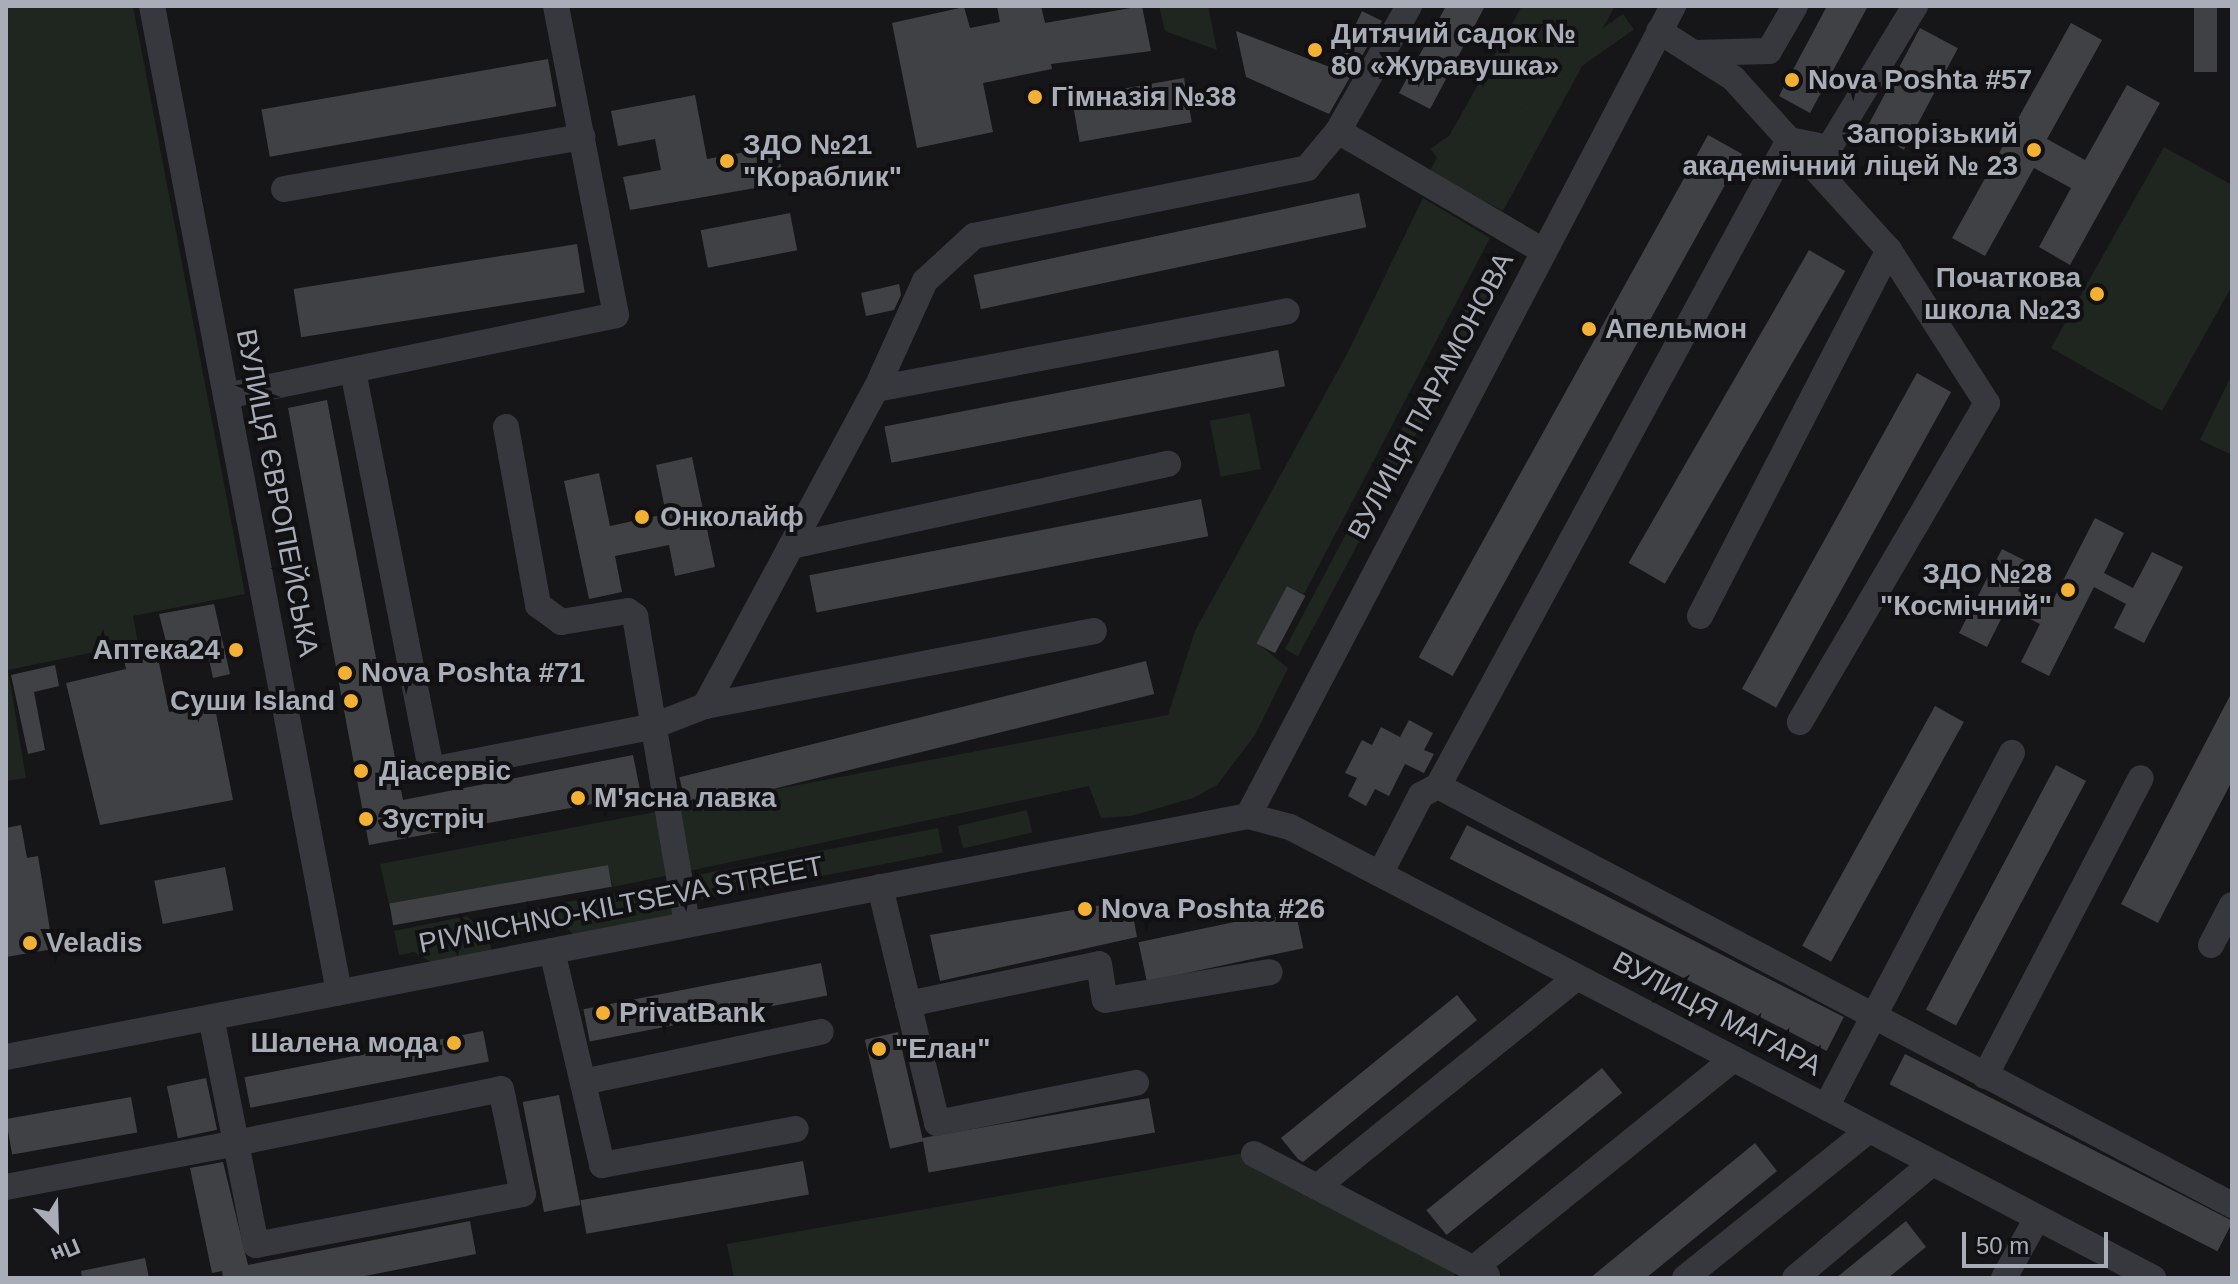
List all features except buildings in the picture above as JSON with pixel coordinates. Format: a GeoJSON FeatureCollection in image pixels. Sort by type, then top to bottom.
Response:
{"type":"FeatureCollection","features":[{"type":"Feature","properties":{"kind":"street","name":"ВУЛИЦЯ ЄВРОПЕЙСЬКА"},"geometry":{"type":"LineString","coordinates":[[152,6],[339,992]]}},
{"type":"Feature","properties":{"kind":"street"},"geometry":{"type":"LineString","coordinates":[[226,396],[616,315],[556,6]]}},
{"type":"Feature","properties":{"kind":"street"},"geometry":{"type":"LineString","coordinates":[[705,706],[876,389],[925,281],[974,236],[1307,168],[1338,131],[1409,6]]}},
{"type":"Feature","properties":{"kind":"street","name":"ВУЛИЦЯ ПАРАМОНОВА"},"geometry":{"type":"LineString","coordinates":[[1248,816],[1673,6]]}},
{"type":"Feature","properties":{"kind":"street"},"geometry":{"type":"LineString","coordinates":[[1694,53],[1769,51],[1795,6]]}},
{"type":"Feature","properties":{"kind":"street"},"geometry":{"type":"LineString","coordinates":[[1789,140],[1829,148],[1915,6]]}},
{"type":"Feature","properties":{"kind":"street"},"geometry":{"type":"LineString","coordinates":[[1659,31],[1733,78],[1889,250],[1987,403],[1800,722]]}},
{"type":"Feature","properties":{"kind":"street"},"geometry":{"type":"LineString","coordinates":[[1338,131],[1543,251]]}},
{"type":"Feature","properties":{"kind":"street"},"geometry":{"type":"LineString","coordinates":[[284,189],[583,137]]}},
{"type":"Feature","properties":{"kind":"street"},"geometry":{"type":"LineString","coordinates":[[1380,874],[1421,795],[1438,786],[1789,140]]}},
{"type":"Feature","properties":{"kind":"street"},"geometry":{"type":"LineString","coordinates":[[1700,616],[1889,250]]}},
{"type":"Feature","properties":{"kind":"street"},"geometry":{"type":"LineString","coordinates":[[876,389],[1287,311]]}},
{"type":"Feature","properties":{"kind":"street"},"geometry":{"type":"LineString","coordinates":[[353,371],[431,770],[651,727],[705,706],[1094,631]]}},
{"type":"Feature","properties":{"kind":"street"},"geometry":{"type":"LineString","coordinates":[[506,427],[538,605],[561,622],[628,611],[635,616],[651,727],[687,924]]}},
{"type":"Feature","properties":{"kind":"street"},"geometry":{"type":"LineString","coordinates":[[791,546],[1168,464]]}},
{"type":"Feature","properties":{"kind":"street"},"geometry":{"type":"LineString","coordinates":[[1826,1107],[2012,753]]}},
{"type":"Feature","properties":{"kind":"street"},"geometry":{"type":"LineString","coordinates":[[1985,1076],[2141,778]]}},
{"type":"Feature","properties":{"kind":"street"},"geometry":{"type":"LineString","coordinates":[[1438,786],[2232,1205]]}},
{"type":"Feature","properties":{"kind":"street","name":"ВУЛИЦЯ МАГАРА"},"geometry":{"type":"LineString","coordinates":[[1248,816],[1290,827],[2153,1278]]}},
{"type":"Feature","properties":{"kind":"street","name":"PIVNICHNO-KILTSEVA STREET"},"geometry":{"type":"LineString","coordinates":[[6,1057],[1248,816]]}},
{"type":"Feature","properties":{"kind":"street"},"geometry":{"type":"LineString","coordinates":[[880,887],[937,1123],[1136,1083]]}},
{"type":"Feature","properties":{"kind":"street"},"geometry":{"type":"LineString","coordinates":[[2211,945],[2232,905]]}},
{"type":"Feature","properties":{"kind":"street"},"geometry":{"type":"LineString","coordinates":[[552,951],[602,1165],[796,1129]]}},
{"type":"Feature","properties":{"kind":"street"},"geometry":{"type":"LineString","coordinates":[[908,1004],[1099,964],[1105,1000],[1270,972]]}},
{"type":"Feature","properties":{"kind":"street"},"geometry":{"type":"LineString","coordinates":[[1317,1187],[1577,977]]}},
{"type":"Feature","properties":{"kind":"street"},"geometry":{"type":"LineString","coordinates":[[6,1187],[236,1143],[501,1089],[523,1194],[256,1245],[236,1143],[211,1017]]}},
{"type":"Feature","properties":{"kind":"street"},"geometry":{"type":"LineString","coordinates":[[583,1082],[821,1032]]}},
{"type":"Feature","properties":{"kind":"street"},"geometry":{"type":"LineString","coordinates":[[1254,1154],[1482,1274],[1733,1059]]}},
{"type":"Feature","properties":{"kind":"street"},"geometry":{"type":"LineString","coordinates":[[1685,1278],[1869,1130]]}},
{"type":"Feature","properties":{"kind":"street"},"geometry":{"type":"LineString","coordinates":[[1795,1278],[1932,1163]]}},
{"type":"Feature","properties":{"kind":"street"},"geometry":{"type":"LineString","coordinates":[[2004,1278],[2037,1218]]}},
{"type":"Feature","properties":{"kind":"shaded area"},"geometry":{"type":"Polygon","coordinates":[[[6,6],[133,6],[245,594],[133,616],[138,643],[8,670],[26,778],[6,781],[6,6]]]}},
{"type":"Feature","properties":{"kind":"shaded area"},"geometry":{"type":"Polygon","coordinates":[[[1159,6],[1208,6],[1217,50],[1165,31],[1159,6]]]}},
{"type":"Feature","properties":{"kind":"shaded area"},"geometry":{"type":"Polygon","coordinates":[[[1522,6],[1615,6],[1503,211],[1429,172],[1522,6]]]}},
{"type":"Feature","properties":{"kind":"shaded area"},"geometry":{"type":"Polygon","coordinates":[[[1623,14],[1634,30],[1441,164],[1430,149],[1623,14]]]}},
{"type":"Feature","properties":{"kind":"shaded area"},"geometry":{"type":"Polygon","coordinates":[[[2164,147],[2232,185],[2232,286],[2162,411],[2051,348],[2164,147]]]}},
{"type":"Feature","properties":{"kind":"shaded area"},"geometry":{"type":"Polygon","coordinates":[[[1423,198],[1490,238],[1304,594],[1287,586],[1257,643],[1288,668],[1255,735],[1217,785],[1193,798],[1131,816],[1101,818],[1089,786],[613,887],[607,865],[390,909],[380,864],[1168,715],[1195,631],[1347,354],[1423,198]]]}},
{"type":"Feature","properties":{"kind":"shaded area"},"geometry":{"type":"Polygon","coordinates":[[[1496,252],[1509,259],[1298,656],[1285,649],[1496,252]]]}},
{"type":"Feature","properties":{"kind":"shaded area"},"geometry":{"type":"Polygon","coordinates":[[[2232,374],[2232,455],[2200,440],[2232,374]]]}},
{"type":"Feature","properties":{"kind":"shaded area"},"geometry":{"type":"Polygon","coordinates":[[[1250,413],[1261,469],[1221,477],[1210,421],[1250,413]]]}},
{"type":"Feature","properties":{"kind":"shaded area"},"geometry":{"type":"Polygon","coordinates":[[[1027,810],[1032,832],[963,848],[958,826],[1027,810]]]}},
{"type":"Feature","properties":{"kind":"shaded area"},"geometry":{"type":"Polygon","coordinates":[[[938,828],[943,853],[701,899],[697,875],[938,828]]]}},
{"type":"Feature","properties":{"kind":"shaded area"},"geometry":{"type":"Polygon","coordinates":[[[667,881],[674,916],[576,937],[561,922],[515,932],[511,914],[667,881]]]}},
{"type":"Feature","properties":{"kind":"shaded area"},"geometry":{"type":"Polygon","coordinates":[[[467,916],[489,937],[492,954],[438,966],[414,952],[399,955],[394,931],[467,916]]]}},
{"type":"Feature","properties":{"kind":"shaded area"},"geometry":{"type":"Polygon","coordinates":[[[1244,1153],[1457,1269],[1453,1278],[734,1278],[727,1244],[1244,1153]]]}},
{"type":"Feature","properties":{"kind":"place","name":"Дитячий садок № 80 «Журавушка»"},"geometry":{"type":"Point","coordinates":[1315,50]}},
{"type":"Feature","properties":{"kind":"place","name":"Nova Poshta #57"},"geometry":{"type":"Point","coordinates":[1792,80]}},
{"type":"Feature","properties":{"kind":"place","name":"Гімназія №38"},"geometry":{"type":"Point","coordinates":[1035,97]}},
{"type":"Feature","properties":{"kind":"place","name":"Запорізький академічний ліцей № 23"},"geometry":{"type":"Point","coordinates":[2034,150]}},
{"type":"Feature","properties":{"kind":"place","name":"ЗДО №21 \"Кораблик\""},"geometry":{"type":"Point","coordinates":[727,161]}},
{"type":"Feature","properties":{"kind":"place","name":"Початкова школа №23"},"geometry":{"type":"Point","coordinates":[2097,294]}},
{"type":"Feature","properties":{"kind":"place","name":"Апельмон"},"geometry":{"type":"Point","coordinates":[1589,329]}},
{"type":"Feature","properties":{"kind":"place","name":"Онколайф"},"geometry":{"type":"Point","coordinates":[642,517]}},
{"type":"Feature","properties":{"kind":"place","name":"ЗДО №28 \"Космічний\""},"geometry":{"type":"Point","coordinates":[2068,590]}},
{"type":"Feature","properties":{"kind":"place","name":"Аптека24"},"geometry":{"type":"Point","coordinates":[236,650]}},
{"type":"Feature","properties":{"kind":"place","name":"Nova Poshta #71"},"geometry":{"type":"Point","coordinates":[345,673]}},
{"type":"Feature","properties":{"kind":"place","name":"Суши Island"},"geometry":{"type":"Point","coordinates":[351,701]}},
{"type":"Feature","properties":{"kind":"place","name":"Діасервіс"},"geometry":{"type":"Point","coordinates":[361,771]}},
{"type":"Feature","properties":{"kind":"place","name":"М'ясна лавка"},"geometry":{"type":"Point","coordinates":[578,798]}},
{"type":"Feature","properties":{"kind":"place","name":"Зустрiч"},"geometry":{"type":"Point","coordinates":[366,819]}},
{"type":"Feature","properties":{"kind":"place","name":"Nova Poshta #26"},"geometry":{"type":"Point","coordinates":[1085,909]}},
{"type":"Feature","properties":{"kind":"place","name":"Veladis"},"geometry":{"type":"Point","coordinates":[30,943]}},
{"type":"Feature","properties":{"kind":"place","name":"PrivatBank"},"geometry":{"type":"Point","coordinates":[603,1013]}},
{"type":"Feature","properties":{"kind":"place","name":"Шалена мода"},"geometry":{"type":"Point","coordinates":[454,1043]}},
{"type":"Feature","properties":{"kind":"place","name":"\"Елан\""},"geometry":{"type":"Point","coordinates":[879,1049]}}]}
